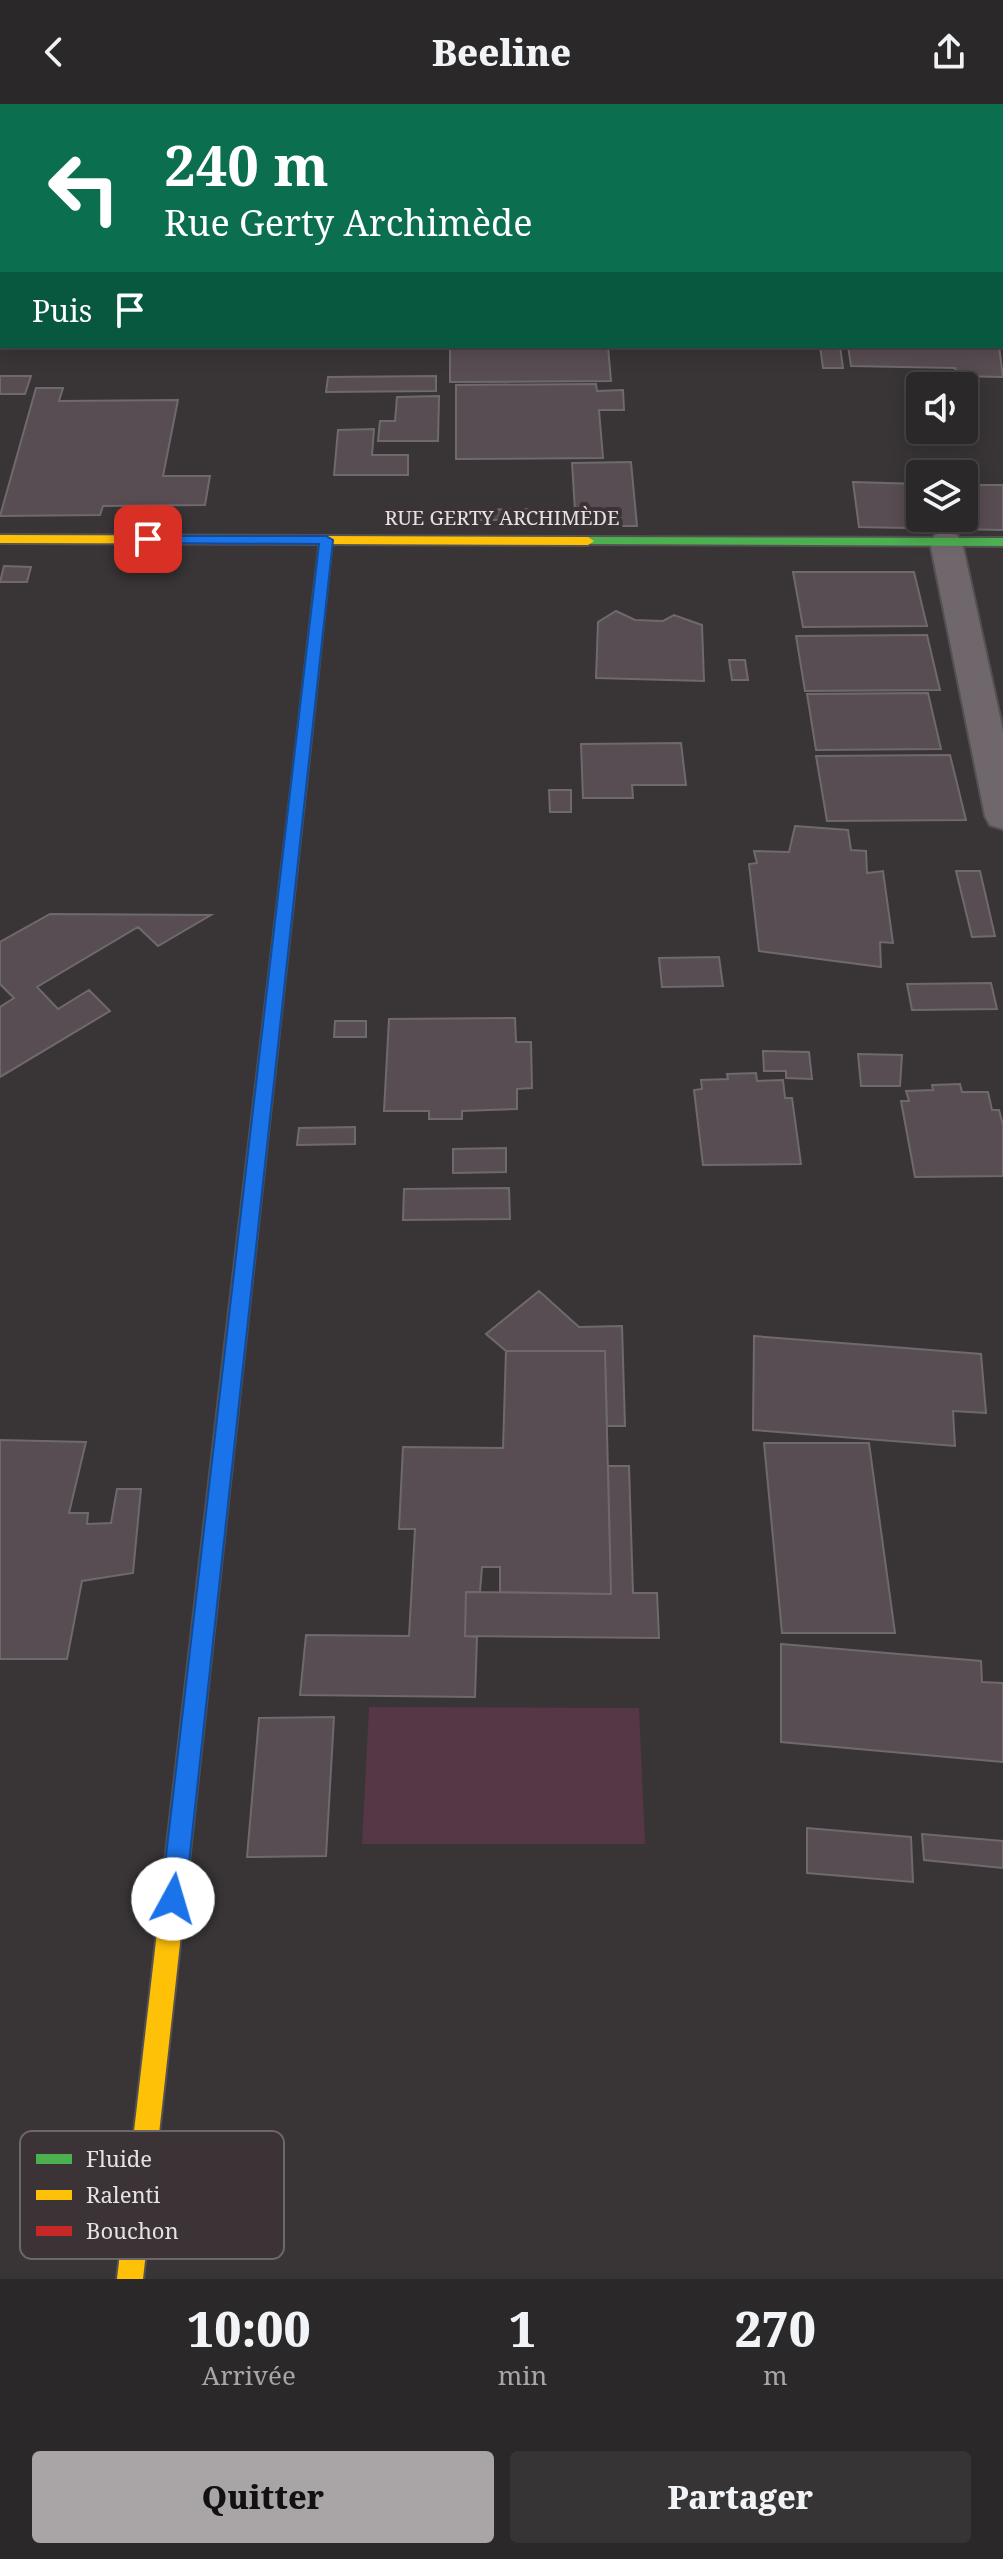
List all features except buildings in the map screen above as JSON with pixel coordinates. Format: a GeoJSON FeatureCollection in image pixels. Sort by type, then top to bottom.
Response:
{"type":"FeatureCollection","features":[{"type":"Feature","properties":{"kind":"street","name":"RUE GERTY ARCHIMÈDE"},"geometry":{"type":"LineString","coordinates":[[0,539],[1003,542]]}},
{"type":"Feature","properties":{"kind":"street"},"geometry":{"type":"LineString","coordinates":[[147,2131],[326,540]]}},
{"type":"Feature","properties":{"kind":"street"},"geometry":{"type":"LineString","coordinates":[[946,542],[1003,816]]}},
{"type":"Feature","properties":{"kind":"street"},"geometry":{"type":"LineString","coordinates":[[130,2279],[132,2259]]}},
{"type":"Feature","properties":{"kind":"shaded area"},"geometry":{"type":"Polygon","coordinates":[[[369,1707],[639,1708],[645,1844],[362,1844],[369,1707]]]}},
{"type":"Feature","properties":{"kind":"traffic: fast"},"geometry":{"type":"LineString","coordinates":[[302,757],[326,540]]}},
{"type":"Feature","properties":{"kind":"traffic: fast"},"geometry":{"type":"LineString","coordinates":[[588,541],[1003,542]]}},
{"type":"Feature","properties":{"kind":"traffic: fast"},"geometry":{"type":"LineString","coordinates":[[175,1880],[235,1345]]}},
{"type":"Feature","properties":{"kind":"traffic: slow"},"geometry":{"type":"LineString","coordinates":[[0,539],[588,541]]}},
{"type":"Feature","properties":{"kind":"traffic: slow"},"geometry":{"type":"LineString","coordinates":[[147,2131],[175,1880]]}},
{"type":"Feature","properties":{"kind":"traffic: slow"},"geometry":{"type":"LineString","coordinates":[[130,2279],[132,2259]]}},
{"type":"Feature","properties":{"kind":"traffic: jam"},"geometry":{"type":"LineString","coordinates":[[235,1345],[302,757]]}},
{"type":"Feature","properties":{"kind":"route"},"geometry":{"type":"LineString","coordinates":[[148,539],[326,540],[173,1899]]}}]}
